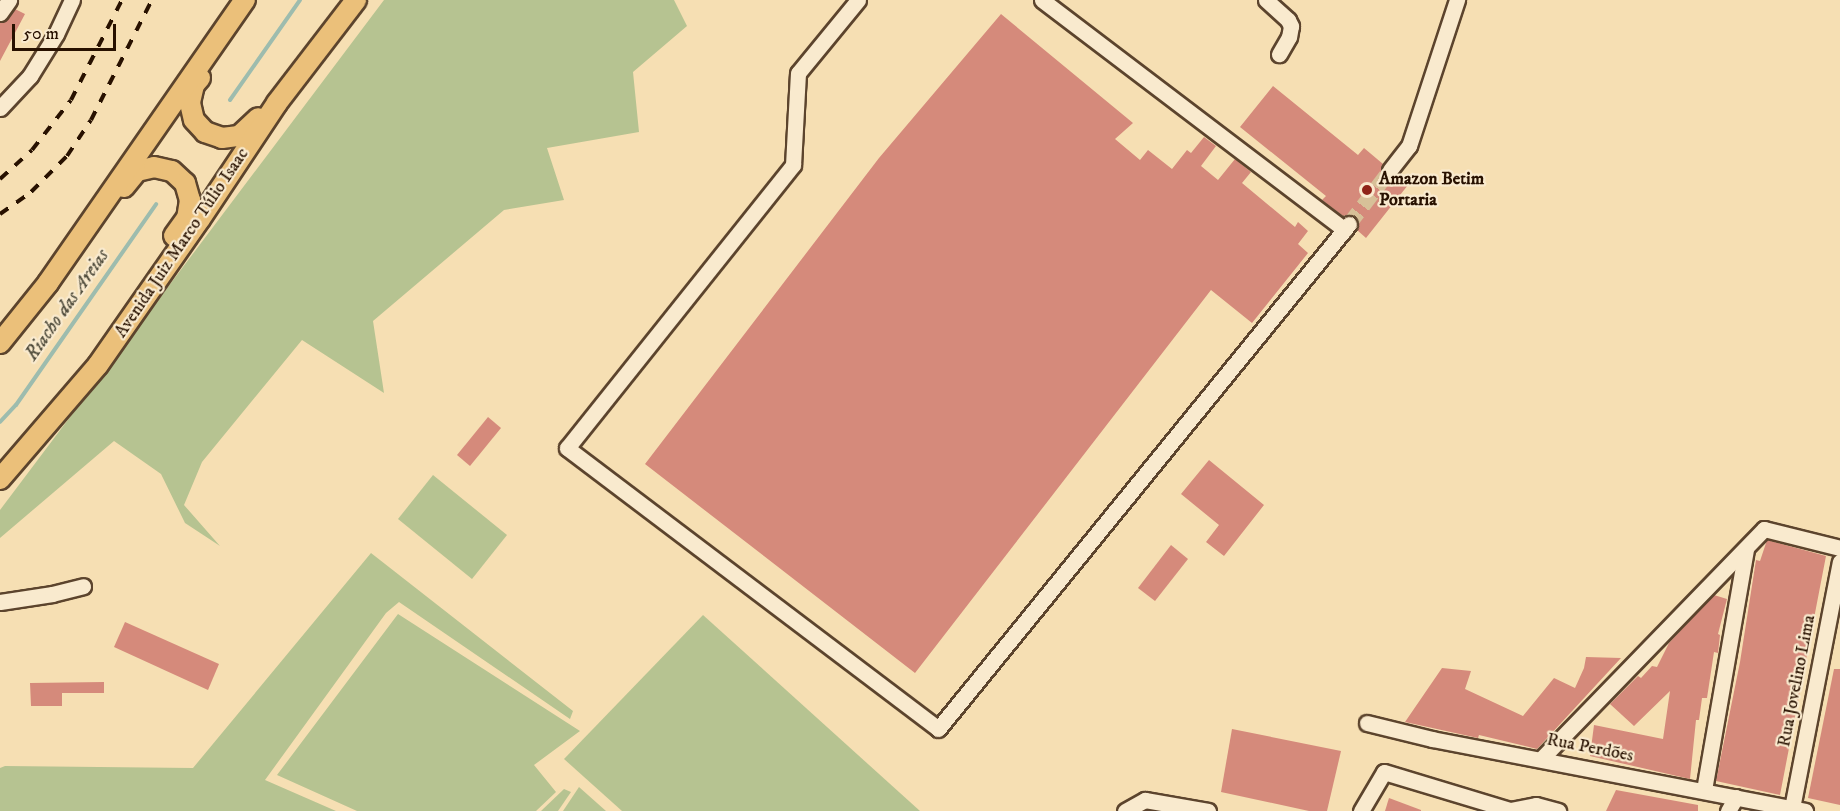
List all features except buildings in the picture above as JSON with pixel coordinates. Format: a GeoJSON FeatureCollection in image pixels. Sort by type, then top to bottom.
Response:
{"type":"FeatureCollection","features":[{"type":"Feature","properties":{"kind":"main road"},"geometry":{"type":"LineString","coordinates":[[0,343],[52,277],[245,0]]}},
{"type":"Feature","properties":{"kind":"main road"},"geometry":{"type":"LineString","coordinates":[[249,0],[234,30],[194,86],[190,102],[194,120],[205,132],[222,138],[239,136],[253,125],[313,39],[353,4]]}},
{"type":"Feature","properties":{"kind":"main road","name":"Avenida Juiz Marco Túlio Isaac"},"geometry":{"type":"LineString","coordinates":[[0,479],[98,365],[194,229],[277,103],[353,4]]}},
{"type":"Feature","properties":{"kind":"main road"},"geometry":{"type":"LineString","coordinates":[[52,277],[81,247],[137,171],[154,166],[172,171],[185,183],[190,200],[187,218],[134,293],[98,365]]}},
{"type":"Feature","properties":{"kind":"street"},"geometry":{"type":"LineString","coordinates":[[0,13],[9,0]]}},
{"type":"Feature","properties":{"kind":"street"},"geometry":{"type":"LineString","coordinates":[[0,108],[30,76],[56,34],[72,0]]}},
{"type":"Feature","properties":{"kind":"street"},"geometry":{"type":"LineString","coordinates":[[858,0],[798,74],[793,165],[567,448],[938,729],[1347,227],[1042,0]]}},
{"type":"Feature","properties":{"kind":"street"},"geometry":{"type":"LineString","coordinates":[[1266,0],[1288,20],[1291,26],[1289,38],[1279,54]]}},
{"type":"Feature","properties":{"kind":"street"},"geometry":{"type":"LineString","coordinates":[[1390,170],[1409,146],[1457,0]]}},
{"type":"Feature","properties":{"kind":"street"},"geometry":{"type":"LineString","coordinates":[[1542,758],[1764,529],[1840,548]]}},
{"type":"Feature","properties":{"kind":"street"},"geometry":{"type":"LineString","coordinates":[[1704,790],[1746,549]]}},
{"type":"Feature","properties":{"kind":"street","name":"Rua Jovelino Lima"},"geometry":{"type":"LineString","coordinates":[[1798,810],[1840,562]]}},
{"type":"Feature","properties":{"kind":"street"},"geometry":{"type":"LineString","coordinates":[[0,603],[83,586]]}},
{"type":"Feature","properties":{"kind":"street","name":"Rua Perdões"},"geometry":{"type":"LineString","coordinates":[[1367,723],[1432,739],[1542,758],[1798,810]]}},
{"type":"Feature","properties":{"kind":"street"},"geometry":{"type":"LineString","coordinates":[[1361,811],[1384,772],[1510,810],[1536,805],[1557,811]]}},
{"type":"Feature","properties":{"kind":"street"},"geometry":{"type":"LineString","coordinates":[[1728,811],[1736,796]]}},
{"type":"Feature","properties":{"kind":"street"},"geometry":{"type":"LineString","coordinates":[[1125,811],[1145,800],[1208,811]]}},
{"type":"Feature","properties":{"kind":"green space"},"geometry":{"type":"Polygon","coordinates":[[[384,0],[674,0],[687,26],[633,72],[639,132],[547,148],[564,200],[504,210],[373,321],[384,393],[302,340],[202,462],[184,505],[220,546],[185,523],[161,474],[114,441],[0,538],[0,510],[384,0]]]}},
{"type":"Feature","properties":{"kind":"green space"},"geometry":{"type":"Polygon","coordinates":[[[433,475],[507,535],[472,579],[398,519],[433,475]]]}},
{"type":"Feature","properties":{"kind":"green space"},"geometry":{"type":"Polygon","coordinates":[[[371,553],[573,711],[570,719],[399,602],[386,613],[265,780],[336,811],[0,811],[0,768],[5,766],[193,768],[371,553]]]}},
{"type":"Feature","properties":{"kind":"green space"},"geometry":{"type":"Polygon","coordinates":[[[398,614],[580,731],[534,765],[556,792],[536,811],[357,811],[277,775],[398,614]]]}},
{"type":"Feature","properties":{"kind":"green space"},"geometry":{"type":"Polygon","coordinates":[[[703,615],[920,811],[622,811],[564,759],[703,615]]]}},
{"type":"Feature","properties":{"kind":"green space"},"geometry":{"type":"Polygon","coordinates":[[[579,787],[606,811],[563,811],[579,787]]]}},
{"type":"Feature","properties":{"kind":"green space"},"geometry":{"type":"Polygon","coordinates":[[[564,789],[571,792],[558,811],[541,811],[564,789]]]}},
{"type":"Feature","properties":{"kind":"waterway","name":"Riacho das Areias"},"geometry":{"type":"LineString","coordinates":[[230,100],[300,0]]}},
{"type":"Feature","properties":{"kind":"waterway","name":"Riacho das Areias"},"geometry":{"type":"LineString","coordinates":[[0,422],[16,405],[156,204]]}},
{"type":"Feature","properties":{"kind":"tunnel"},"geometry":{"type":"LineString","coordinates":[[1349,224],[1390,170]]}},
{"type":"Feature","properties":{"kind":"railway"},"geometry":{"type":"LineString","coordinates":[[0,179],[32,150],[71,100],[122,0]]}},
{"type":"Feature","properties":{"kind":"railway"},"geometry":{"type":"LineString","coordinates":[[0,214],[31,192],[67,156],[91,120],[152,0]]}},
{"type":"Feature","properties":{"kind":"place","name":"Amazon Betim Portaria"},"geometry":{"type":"Point","coordinates":[1367,190]}}]}
